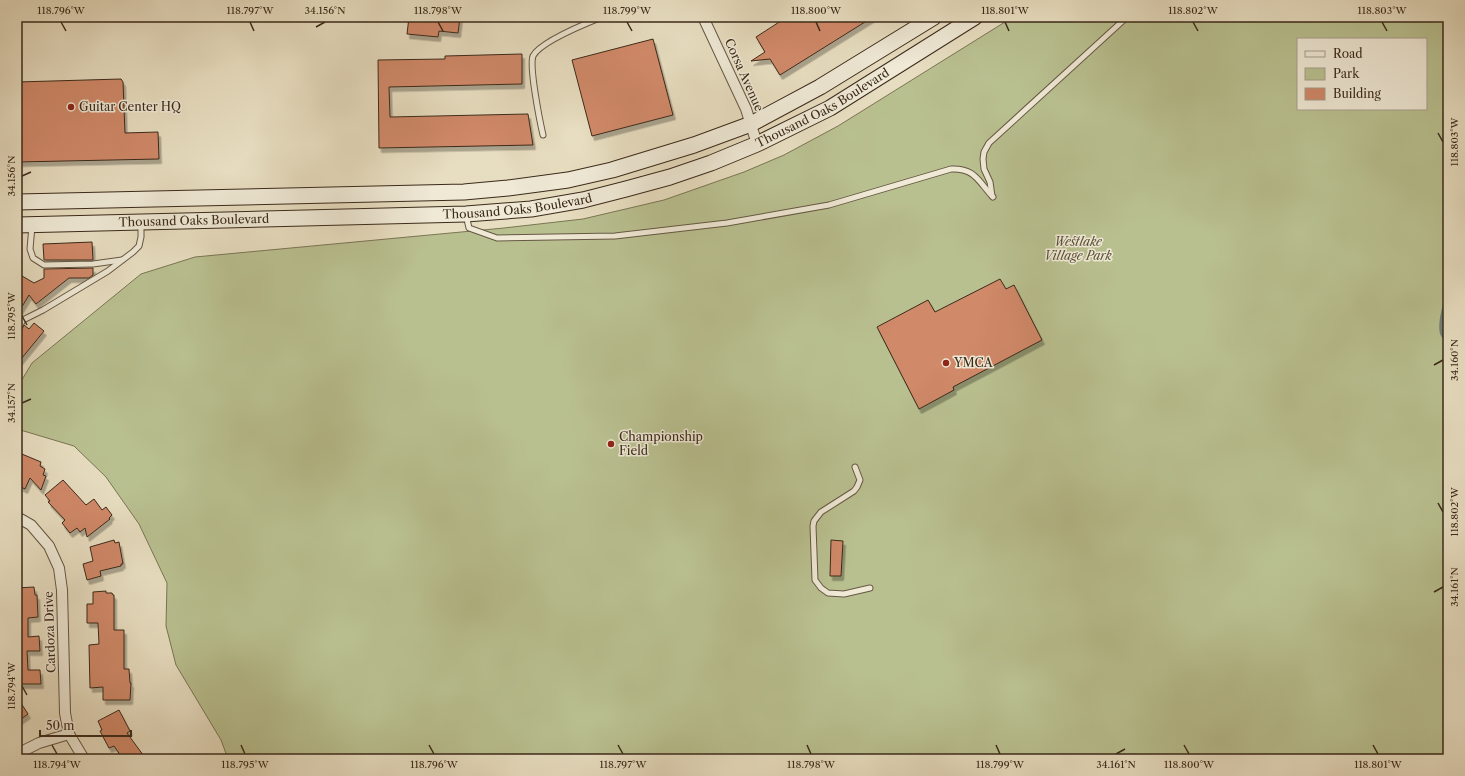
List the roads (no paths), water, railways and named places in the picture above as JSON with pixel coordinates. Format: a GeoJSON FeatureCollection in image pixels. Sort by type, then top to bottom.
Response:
{"type":"FeatureCollection","features":[{"type":"Feature","properties":{"kind":"main road","name":"Thousand Oaks Boulevard"},"geometry":{"type":"LineString","coordinates":[[17,202],[464,192],[568,180],[612,170],[694,145],[751,124],[820,87],[934,17]]}},
{"type":"Feature","properties":{"kind":"main road","name":"Thousand Oaks Boulevard"},"geometry":{"type":"LineString","coordinates":[[17,225],[466,214],[531,208],[583,200],[670,177],[757,144],[830,108],[975,17]]}},
{"type":"Feature","properties":{"kind":"main road"},"geometry":{"type":"LineString","coordinates":[[464,192],[466,214]]}},
{"type":"Feature","properties":{"kind":"main road"},"geometry":{"type":"LineString","coordinates":[[238,196],[239,220]]}},
{"type":"Feature","properties":{"kind":"street","name":"Corsa Avenue"},"geometry":{"type":"LineString","coordinates":[[703,17],[751,124],[757,144]]}},
{"type":"Feature","properties":{"kind":"street","name":"Cardoza Drive"},"geometry":{"type":"LineString","coordinates":[[17,517],[31,525],[49,546],[59,568],[62,590],[65,713],[69,734],[84,759]]}},
{"type":"Feature","properties":{"kind":"street"},"geometry":{"type":"LineString","coordinates":[[17,754],[39,743],[69,734]]}},
{"type":"Feature","properties":{"kind":"lane"},"geometry":{"type":"LineString","coordinates":[[543,135],[536,98],[533,57],[537,51],[546,44],[602,17]]}},
{"type":"Feature","properties":{"kind":"lane"},"geometry":{"type":"LineString","coordinates":[[466,214],[470,228],[497,238],[615,236],[727,223],[829,205],[951,169],[967,170],[974,175],[993,197],[990,182],[984,169],[982,159],[989,143],[1127,17]]}},
{"type":"Feature","properties":{"kind":"lane"},"geometry":{"type":"LineString","coordinates":[[17,330],[23,320],[43,310],[123,260],[133,252],[139,246],[141,238],[141,222]]}},
{"type":"Feature","properties":{"kind":"lane"},"geometry":{"type":"LineString","coordinates":[[32,224],[30,250],[32,258],[44,265],[93,264],[123,260]]}},
{"type":"Feature","properties":{"kind":"lane"},"geometry":{"type":"LineString","coordinates":[[855,467],[860,480],[857,487],[854,491],[820,512],[813,526],[815,580],[821,588],[828,593],[844,594],[870,588]]}},
{"type":"Feature","properties":{"kind":"waterway"},"geometry":{"type":"LineString","coordinates":[[1446,242],[1448,259]]}},
{"type":"Feature","properties":{"kind":"waterway"},"geometry":{"type":"LineString","coordinates":[[1448,293],[1442,314],[1441,325],[1442,335],[1448,342]]}},
{"type":"Feature","properties":{"kind":"place","name":"Guitar Center HQ"},"geometry":{"type":"Point","coordinates":[71,107]}},
{"type":"Feature","properties":{"kind":"place","name":"YMCA"},"geometry":{"type":"Point","coordinates":[946,363]}},
{"type":"Feature","properties":{"kind":"place","name":"Championship Field"},"geometry":{"type":"Point","coordinates":[611,444]}},
{"type":"Feature","properties":{"kind":"park label","name":"Westlake Village Park"},"geometry":{"type":"Point","coordinates":[1078,249]}}]}
